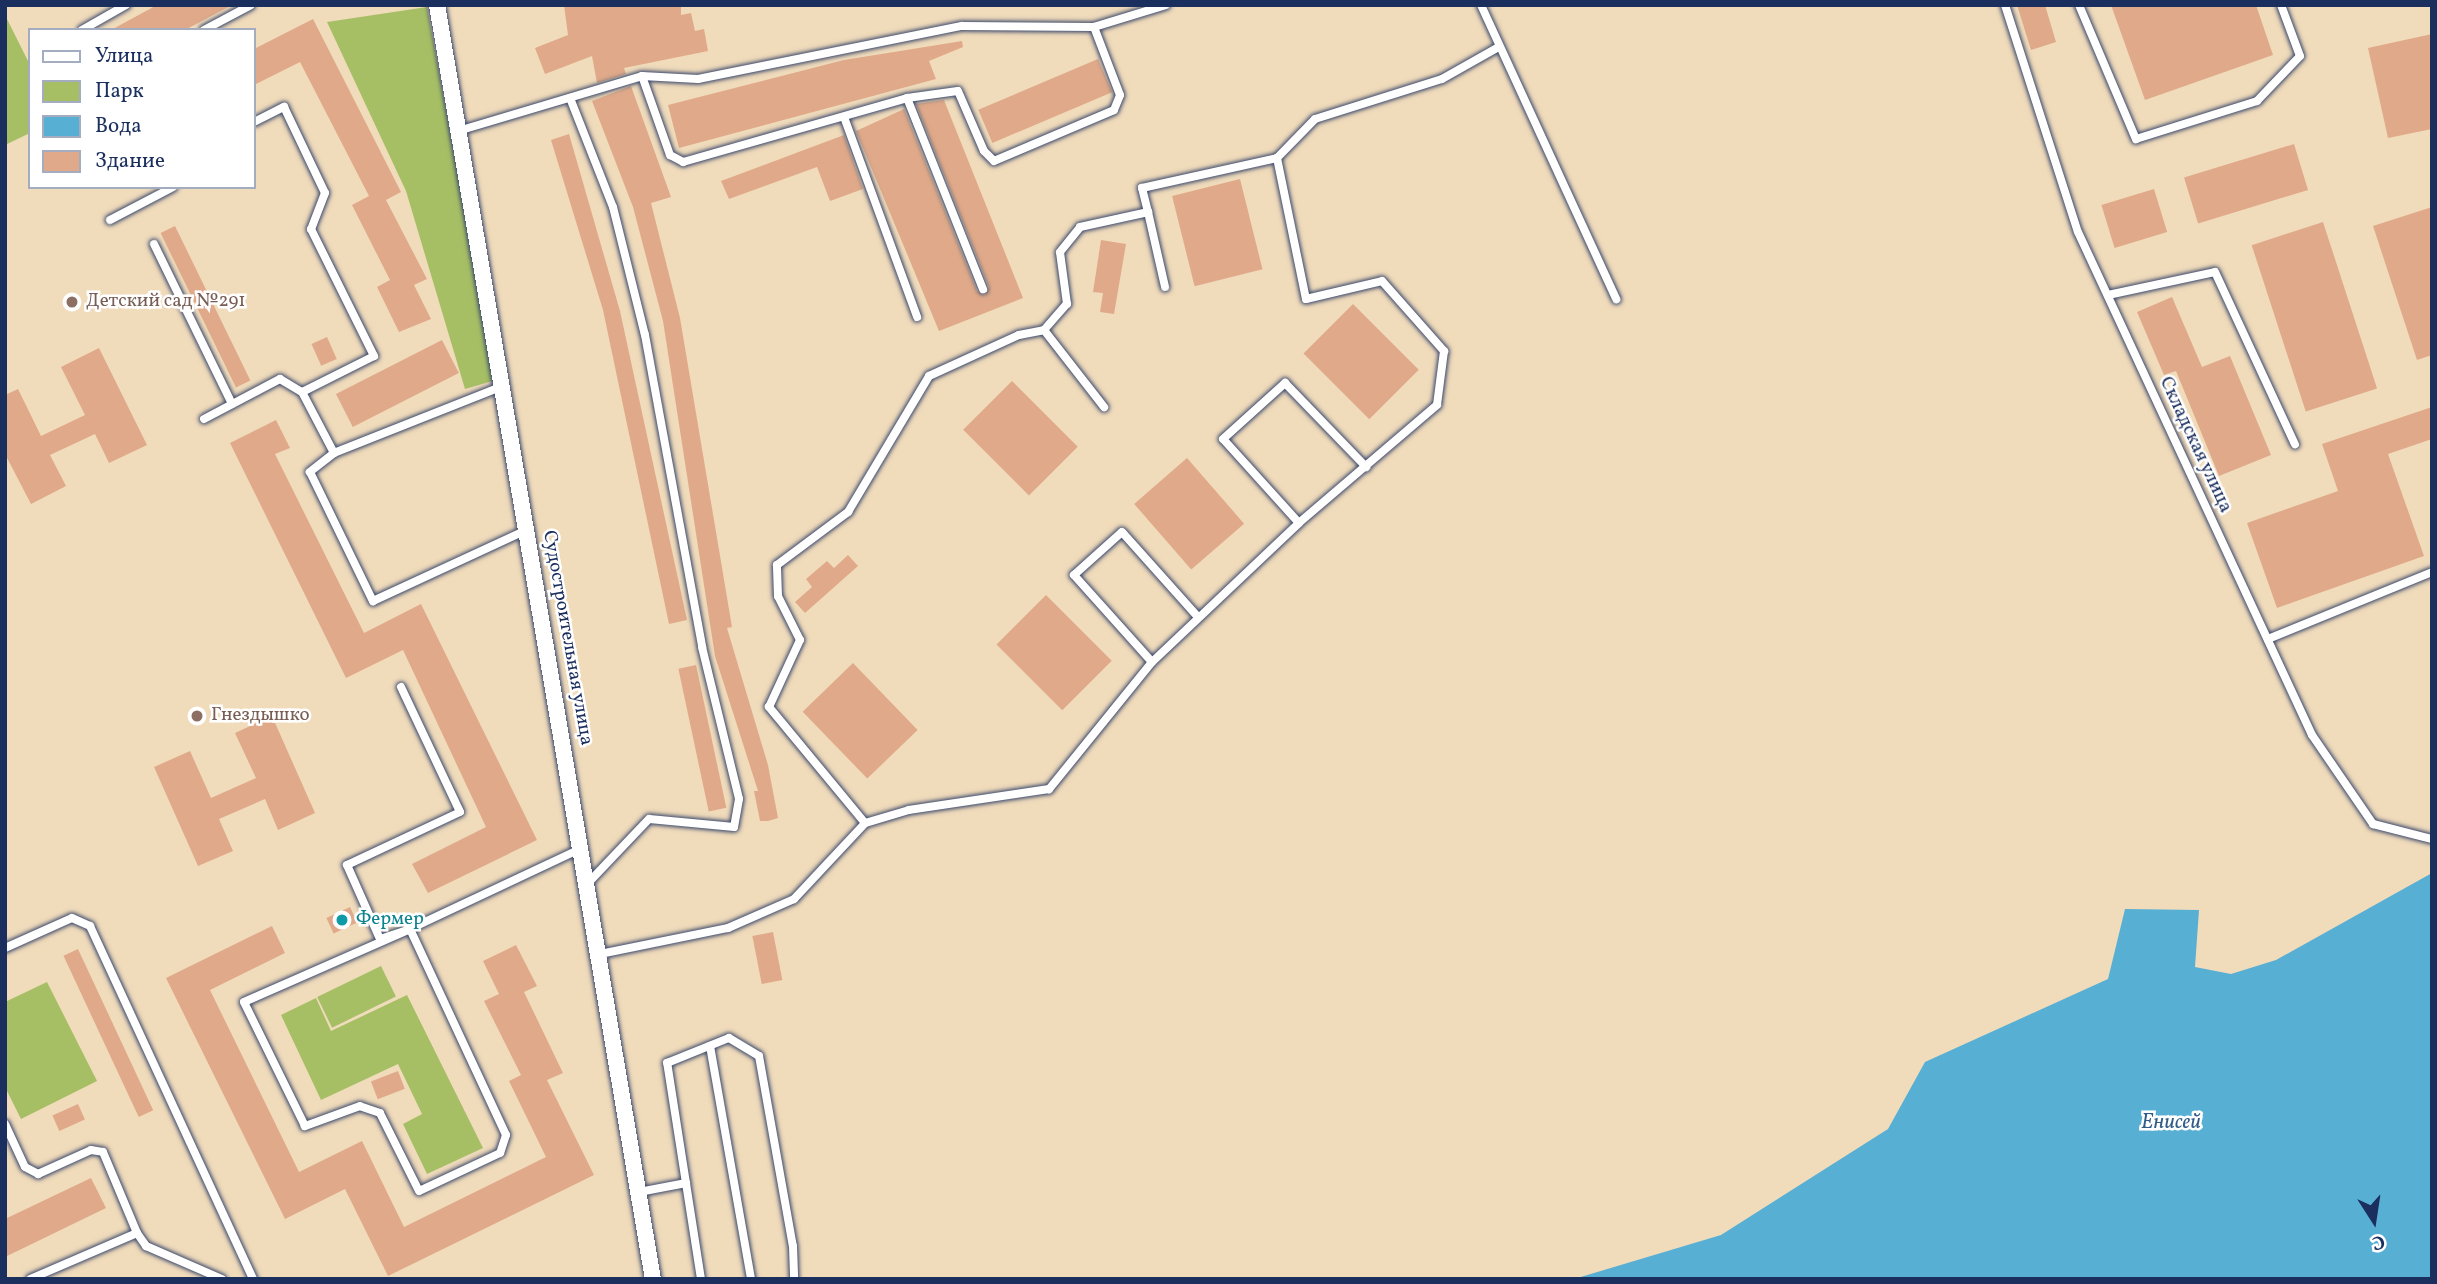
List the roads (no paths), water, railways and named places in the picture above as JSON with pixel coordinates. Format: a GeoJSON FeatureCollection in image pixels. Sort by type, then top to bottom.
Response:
{"type":"FeatureCollection","features":[{"type":"Feature","properties":{"kind":"street","name":"Судостроительная улица"},"geometry":{"type":"LineString","coordinates":[[437,5],[588,883],[653,1279]]}},
{"type":"Feature","properties":{"kind":"lane"},"geometry":{"type":"LineString","coordinates":[[86,28],[126,5]]}},
{"type":"Feature","properties":{"kind":"lane"},"geometry":{"type":"LineString","coordinates":[[208,28],[251,5]]}},
{"type":"Feature","properties":{"kind":"lane"},"geometry":{"type":"LineString","coordinates":[[458,131],[642,76],[698,79],[962,26],[1094,27],[1166,5]]}},
{"type":"Feature","properties":{"kind":"lane"},"geometry":{"type":"LineString","coordinates":[[1480,5],[1497,48],[1616,299]]}},
{"type":"Feature","properties":{"kind":"lane","name":"Складская улица"},"geometry":{"type":"LineString","coordinates":[[2004,5],[2078,232],[2312,735],[2373,824],[2432,839]]}},
{"type":"Feature","properties":{"kind":"lane"},"geometry":{"type":"LineString","coordinates":[[2079,5],[2136,139],[2257,101],[2300,56],[2281,5]]}},
{"type":"Feature","properties":{"kind":"lane"},"geometry":{"type":"LineString","coordinates":[[642,76],[670,155],[684,162],[907,99],[958,91],[984,151],[994,161],[1114,110],[1120,95],[1094,27]]}},
{"type":"Feature","properties":{"kind":"lane"},"geometry":{"type":"LineString","coordinates":[[1165,287],[1142,188],[1277,158],[1315,119],[1442,79],[1497,48]]}},
{"type":"Feature","properties":{"kind":"lane"},"geometry":{"type":"LineString","coordinates":[[570,99],[613,207],[645,335],[702,647],[739,799],[734,827],[649,819],[588,883]]}},
{"type":"Feature","properties":{"kind":"lane"},"geometry":{"type":"LineString","coordinates":[[907,99],[983,289]]}},
{"type":"Feature","properties":{"kind":"lane"},"geometry":{"type":"LineString","coordinates":[[256,121],[284,107],[325,193],[311,229],[374,356],[302,392]]}},
{"type":"Feature","properties":{"kind":"lane"},"geometry":{"type":"LineString","coordinates":[[844,117],[918,317]]}},
{"type":"Feature","properties":{"kind":"lane"},"geometry":{"type":"LineString","coordinates":[[600,954],[728,928],[794,899],[865,823],[909,810],[1049,789],[1152,662],[1299,523],[1437,405],[1444,351],[1382,281],[1306,299],[1277,158]]}},
{"type":"Feature","properties":{"kind":"lane"},"geometry":{"type":"LineString","coordinates":[[110,220],[169,189]]}},
{"type":"Feature","properties":{"kind":"lane"},"geometry":{"type":"LineString","coordinates":[[865,823],[769,707],[800,640],[778,596],[777,565],[848,512],[929,376],[1019,335],[1044,330],[1067,304],[1060,252],[1080,227],[1148,212]]}},
{"type":"Feature","properties":{"kind":"lane"},"geometry":{"type":"LineString","coordinates":[[154,244],[232,404]]}},
{"type":"Feature","properties":{"kind":"lane"},"geometry":{"type":"LineString","coordinates":[[2108,295],[2215,272],[2295,444]]}},
{"type":"Feature","properties":{"kind":"lane"},"geometry":{"type":"LineString","coordinates":[[1044,330],[1104,407]]}},
{"type":"Feature","properties":{"kind":"lane"},"geometry":{"type":"LineString","coordinates":[[204,419],[280,379],[302,392],[334,453]]}},
{"type":"Feature","properties":{"kind":"lane"},"geometry":{"type":"LineString","coordinates":[[1299,523],[1223,439],[1285,383],[1366,467]]}},
{"type":"Feature","properties":{"kind":"lane"},"geometry":{"type":"LineString","coordinates":[[503,386],[334,453],[310,472],[373,601],[527,530]]}},
{"type":"Feature","properties":{"kind":"lane"},"geometry":{"type":"LineString","coordinates":[[1152,662],[1074,575],[1122,532],[1199,617]]}},
{"type":"Feature","properties":{"kind":"lane"},"geometry":{"type":"LineString","coordinates":[[2268,639],[2432,572]]}},
{"type":"Feature","properties":{"kind":"lane"},"geometry":{"type":"LineString","coordinates":[[380,939],[347,865],[460,812],[401,687]]}},
{"type":"Feature","properties":{"kind":"lane"},"geometry":{"type":"LineString","coordinates":[[410,929],[506,1135],[500,1153],[419,1192],[380,1113],[360,1106],[305,1126],[244,1002],[380,939],[410,929],[582,848]]}},
{"type":"Feature","properties":{"kind":"lane"},"geometry":{"type":"LineString","coordinates":[[5,948],[72,918],[90,926],[253,1279]]}},
{"type":"Feature","properties":{"kind":"lane"},"geometry":{"type":"LineString","coordinates":[[701,1279],[667,1063],[729,1038],[759,1056],[793,1246],[794,1279]]}},
{"type":"Feature","properties":{"kind":"lane"},"geometry":{"type":"LineString","coordinates":[[710,1046],[751,1279]]}},
{"type":"Feature","properties":{"kind":"lane"},"geometry":{"type":"LineString","coordinates":[[5,1124],[26,1167],[38,1174],[91,1150],[103,1152],[137,1233],[146,1246],[222,1279]]}},
{"type":"Feature","properties":{"kind":"lane"},"geometry":{"type":"LineString","coordinates":[[639,1192],[686,1183]]}},
{"type":"Feature","properties":{"kind":"lane"},"geometry":{"type":"LineString","coordinates":[[30,1279],[137,1233]]}},
{"type":"Feature","properties":{"kind":"water","name":"Енисей"},"geometry":{"type":"Polygon","coordinates":[[[2432,873],[2432,1279],[1574,1279],[1721,1235],[1888,1129],[1925,1062],[2108,979],[2125,909],[2199,910],[2195,967],[2231,974],[2276,960],[2432,873]]]}},
{"type":"Feature","properties":{"kind":"place","name":"Детский сад №291"},"geometry":{"type":"Point","coordinates":[72,302]}},
{"type":"Feature","properties":{"kind":"place","name":"Гнездышко"},"geometry":{"type":"Point","coordinates":[197,716]}},
{"type":"Feature","properties":{"kind":"place","name":"Фермер"},"geometry":{"type":"Point","coordinates":[342,920]}}]}
